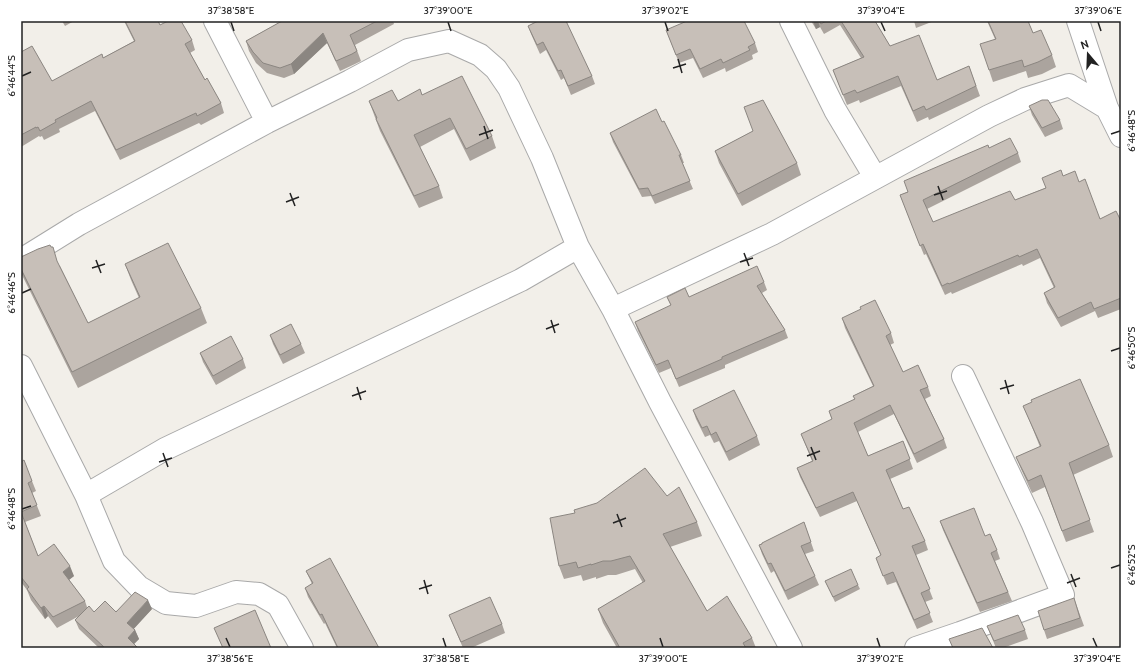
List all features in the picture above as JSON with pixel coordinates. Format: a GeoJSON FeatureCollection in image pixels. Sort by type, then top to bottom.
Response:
{"type":"FeatureCollection","features":[{"type":"Feature","properties":{"kind":"street"},"geometry":{"type":"LineString","coordinates":[[215,21],[267,122]]}},
{"type":"Feature","properties":{"kind":"street"},"geometry":{"type":"LineString","coordinates":[[791,21],[835,110],[875,177]]}},
{"type":"Feature","properties":{"kind":"street"},"geometry":{"type":"LineString","coordinates":[[1078,21],[1107,108],[1121,136]]}},
{"type":"Feature","properties":{"kind":"street"},"geometry":{"type":"LineString","coordinates":[[21,260],[79,224],[267,122],[350,81],[408,50],[449,41],[480,55],[496,69],[509,88],[542,158],[578,247],[613,309],[660,402],[791,648]]}},
{"type":"Feature","properties":{"kind":"street"},"geometry":{"type":"LineString","coordinates":[[613,309],[772,234],[989,116],[1025,99],[1069,85],[1107,108]]}},
{"type":"Feature","properties":{"kind":"street"},"geometry":{"type":"LineString","coordinates":[[86,496],[165,449],[521,280],[578,247]]}},
{"type":"Feature","properties":{"kind":"street"},"geometry":{"type":"LineString","coordinates":[[21,366],[86,496],[114,561],[139,587],[166,603],[196,606],[236,592],[259,594],[278,605],[302,648]]}},
{"type":"Feature","properties":{"kind":"street"},"geometry":{"type":"LineString","coordinates":[[916,648],[1063,595],[1032,522],[963,376]]}},
{"type":"Feature","properties":{"kind":"building"},"geometry":{"type":"Polygon","coordinates":[[[125,21],[158,21],[160,25],[168,21],[181,21],[192,40],[185,44],[205,80],[207,78],[221,103],[197,116],[196,113],[116,150],[91,101],[55,120],[56,122],[40,131],[38,127],[36,127],[21,135],[21,52],[32,46],[52,81],[102,54],[103,58],[135,41],[125,21]]]}},
{"type":"Feature","properties":{"kind":"building"},"geometry":{"type":"Polygon","coordinates":[[[282,21],[377,21],[350,35],[357,51],[352,54],[336,61],[323,33],[291,64],[280,68],[263,63],[246,41],[282,21]]]}},
{"type":"Feature","properties":{"kind":"building"},"geometry":{"type":"Polygon","coordinates":[[[538,21],[566,21],[592,76],[568,86],[561,70],[558,71],[543,42],[537,45],[528,26],[538,21]]]}},
{"type":"Feature","properties":{"kind":"building"},"geometry":{"type":"Polygon","coordinates":[[[687,21],[744,21],[755,43],[748,47],[750,50],[723,63],[721,59],[700,69],[690,49],[676,55],[666,30],[687,21]]]}},
{"type":"Feature","properties":{"kind":"building"},"geometry":{"type":"Polygon","coordinates":[[[819,21],[826,21],[821,24],[819,21]]]}},
{"type":"Feature","properties":{"kind":"building"},"geometry":{"type":"Polygon","coordinates":[[[841,21],[875,21],[890,46],[919,35],[937,80],[969,66],[976,86],[926,110],[924,106],[913,111],[898,76],[857,93],[855,90],[843,95],[833,70],[864,57],[841,21]]]}},
{"type":"Feature","properties":{"kind":"building"},"geometry":{"type":"Polygon","coordinates":[[[988,21],[1028,21],[1033,33],[1041,30],[1052,55],[1024,67],[1022,60],[989,70],[980,44],[996,39],[988,21]]]}},
{"type":"Feature","properties":{"kind":"building"},"geometry":{"type":"Polygon","coordinates":[[[462,76],[492,136],[466,149],[450,118],[414,135],[439,186],[414,196],[376,119],[377,118],[369,101],[392,90],[398,101],[420,89],[422,95],[462,76]]]}},
{"type":"Feature","properties":{"kind":"building"},"geometry":{"type":"Polygon","coordinates":[[[763,100],[797,163],[738,194],[715,151],[753,131],[744,107],[763,100]]]}},
{"type":"Feature","properties":{"kind":"building"},"geometry":{"type":"Polygon","coordinates":[[[1042,100],[1048,100],[1060,120],[1042,128],[1029,106],[1042,100]]]}},
{"type":"Feature","properties":{"kind":"building"},"geometry":{"type":"Polygon","coordinates":[[[656,109],[662,122],[664,121],[681,155],[679,155],[690,181],[652,196],[648,188],[639,189],[610,133],[656,109]]]}},
{"type":"Feature","properties":{"kind":"building"},"geometry":{"type":"Polygon","coordinates":[[[1010,138],[1018,153],[923,200],[933,222],[1010,191],[1015,200],[1046,188],[1042,178],[1061,170],[1063,176],[1075,171],[1079,182],[1085,179],[1100,219],[1116,211],[1121,221],[1121,298],[1094,309],[1091,302],[1058,318],[1044,293],[1055,287],[1037,249],[1019,257],[1018,255],[942,286],[923,244],[920,246],[900,195],[908,192],[904,181],[988,145],[989,148],[1010,138]]]}},
{"type":"Feature","properties":{"kind":"building"},"geometry":{"type":"Polygon","coordinates":[[[168,243],[201,308],[72,372],[21,269],[21,257],[50,245],[53,247],[57,261],[88,323],[140,297],[125,264],[168,243]]]}},
{"type":"Feature","properties":{"kind":"building"},"geometry":{"type":"Polygon","coordinates":[[[757,266],[764,282],[757,286],[785,330],[722,357],[722,359],[676,379],[668,360],[656,365],[635,322],[671,305],[667,297],[685,288],[689,297],[757,266]]]}},
{"type":"Feature","properties":{"kind":"building"},"geometry":{"type":"Polygon","coordinates":[[[875,300],[891,333],[886,336],[903,372],[918,365],[928,387],[920,390],[944,439],[914,454],[890,405],[854,423],[868,456],[903,441],[910,459],[886,470],[903,509],[909,507],[925,541],[912,546],[930,589],[921,593],[930,613],[914,620],[893,572],[883,576],[876,558],[881,555],[853,492],[816,508],[797,468],[813,461],[801,434],[832,419],[829,411],[855,399],[853,396],[874,386],[842,318],[875,300]]]}},
{"type":"Feature","properties":{"kind":"building"},"geometry":{"type":"Polygon","coordinates":[[[291,324],[301,344],[280,355],[270,335],[291,324]]]}},
{"type":"Feature","properties":{"kind":"building"},"geometry":{"type":"Polygon","coordinates":[[[231,336],[243,359],[213,376],[200,353],[231,336]]]}},
{"type":"Feature","properties":{"kind":"building"},"geometry":{"type":"Polygon","coordinates":[[[1080,379],[1109,445],[1069,463],[1090,520],[1062,531],[1041,475],[1028,481],[1016,457],[1041,446],[1023,406],[1032,402],[1031,400],[1080,379]]]}},
{"type":"Feature","properties":{"kind":"building"},"geometry":{"type":"Polygon","coordinates":[[[734,390],[757,436],[726,452],[716,432],[711,435],[707,426],[702,428],[693,410],[734,390]]]}},
{"type":"Feature","properties":{"kind":"building"},"geometry":{"type":"Polygon","coordinates":[[[24,460],[32,481],[28,483],[37,505],[21,512],[21,462],[24,460]]]}},
{"type":"Feature","properties":{"kind":"building"},"geometry":{"type":"Polygon","coordinates":[[[645,468],[667,496],[679,487],[697,522],[663,534],[707,611],[727,596],[752,638],[743,643],[746,648],[620,648],[598,609],[645,581],[630,556],[578,568],[576,562],[559,566],[550,518],[575,513],[574,510],[597,503],[645,468]]]}},
{"type":"Feature","properties":{"kind":"building"},"geometry":{"type":"Polygon","coordinates":[[[974,508],[985,536],[990,534],[997,550],[991,553],[1008,592],[977,603],[940,521],[974,508]]]}},
{"type":"Feature","properties":{"kind":"building"},"geometry":{"type":"Polygon","coordinates":[[[21,512],[38,556],[54,544],[70,566],[63,572],[85,601],[53,617],[44,606],[41,608],[27,589],[29,587],[21,577],[21,512]]]}},
{"type":"Feature","properties":{"kind":"building"},"geometry":{"type":"Polygon","coordinates":[[[804,522],[811,542],[801,546],[815,576],[785,591],[771,563],[768,564],[759,545],[804,522]]]}},
{"type":"Feature","properties":{"kind":"building"},"geometry":{"type":"Polygon","coordinates":[[[330,558],[379,648],[338,648],[322,614],[320,615],[305,588],[313,583],[306,571],[330,558]]]}},
{"type":"Feature","properties":{"kind":"building"},"geometry":{"type":"Polygon","coordinates":[[[851,569],[858,585],[833,597],[825,581],[851,569]]]}},
{"type":"Feature","properties":{"kind":"building"},"geometry":{"type":"Polygon","coordinates":[[[135,592],[148,600],[127,623],[135,630],[128,638],[138,648],[105,648],[75,620],[89,606],[94,612],[105,601],[116,612],[135,592]]]}},
{"type":"Feature","properties":{"kind":"building"},"geometry":{"type":"Polygon","coordinates":[[[490,597],[502,624],[461,642],[449,615],[490,597]]]}},
{"type":"Feature","properties":{"kind":"building"},"geometry":{"type":"Polygon","coordinates":[[[1074,598],[1080,618],[1044,630],[1038,611],[1074,598]]]}},
{"type":"Feature","properties":{"kind":"building"},"geometry":{"type":"Polygon","coordinates":[[[255,610],[271,648],[223,648],[214,628],[255,610]]]}},
{"type":"Feature","properties":{"kind":"building"},"geometry":{"type":"Polygon","coordinates":[[[1018,615],[1025,630],[994,641],[987,626],[1018,615]]]}},
{"type":"Feature","properties":{"kind":"building"},"geometry":{"type":"Polygon","coordinates":[[[982,628],[993,648],[953,648],[949,639],[982,628]]]}}]}
